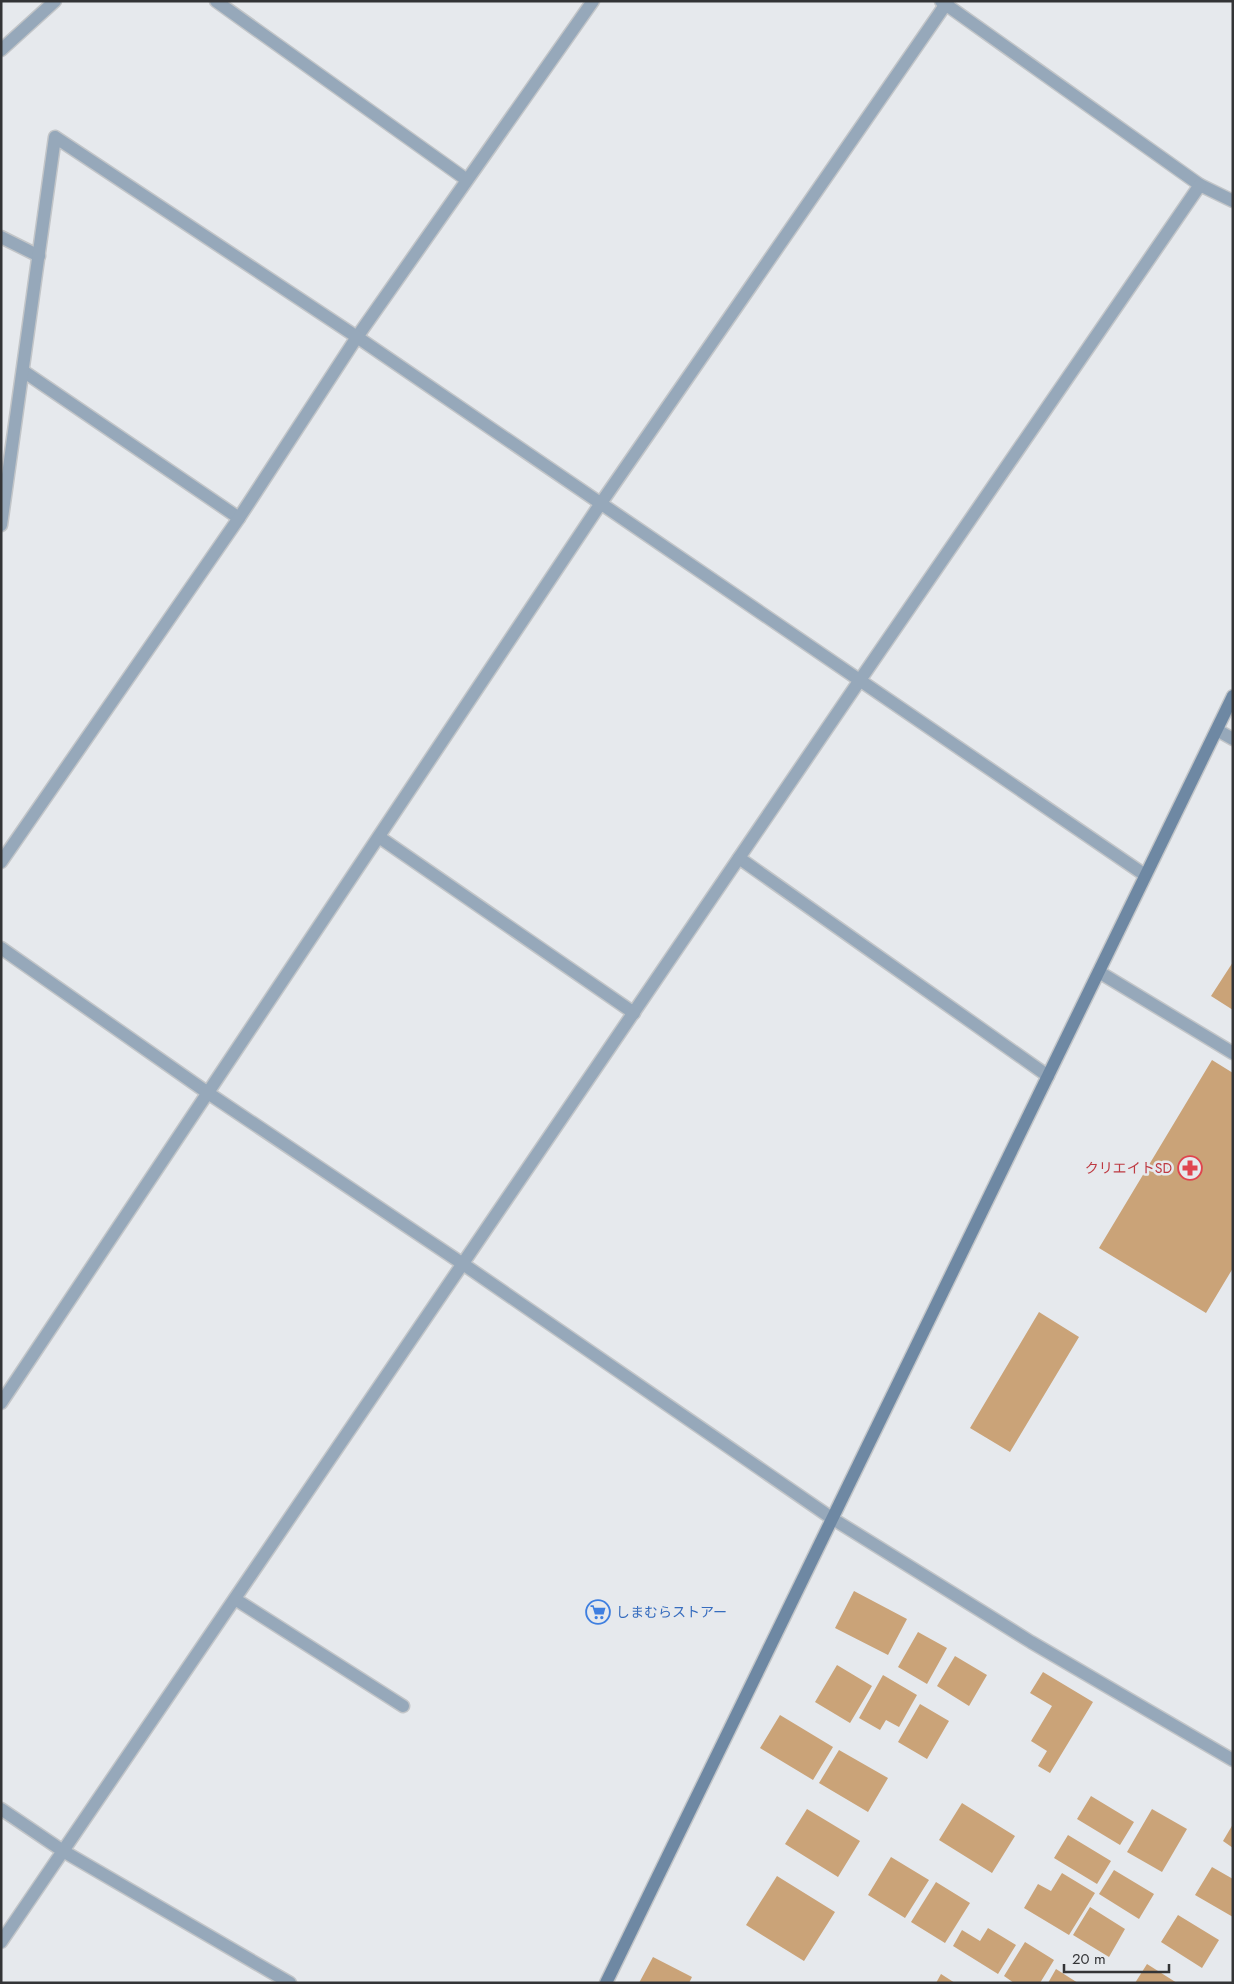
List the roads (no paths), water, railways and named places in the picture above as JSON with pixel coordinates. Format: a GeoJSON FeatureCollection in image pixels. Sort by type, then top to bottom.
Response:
{"type":"FeatureCollection","features":[{"type":"Feature","properties":{"kind":"street"},"geometry":{"type":"LineString","coordinates":[[1,50],[55,1]]}},
{"type":"Feature","properties":{"kind":"street"},"geometry":{"type":"LineString","coordinates":[[216,1],[467,180]]}},
{"type":"Feature","properties":{"kind":"street"},"geometry":{"type":"LineString","coordinates":[[1,862],[239,518],[357,336],[593,1]]}},
{"type":"Feature","properties":{"kind":"street"},"geometry":{"type":"LineString","coordinates":[[1,1403],[602,504],[945,2],[1200,185],[1233,201]]}},
{"type":"Feature","properties":{"kind":"street"},"geometry":{"type":"LineString","coordinates":[[1,525],[24,371],[55,137],[357,336],[1145,875]]}},
{"type":"Feature","properties":{"kind":"street"},"geometry":{"type":"LineString","coordinates":[[1,1942],[860,680],[1200,185]]}},
{"type":"Feature","properties":{"kind":"street"},"geometry":{"type":"LineString","coordinates":[[1,237],[38,256]]}},
{"type":"Feature","properties":{"kind":"street"},"geometry":{"type":"LineString","coordinates":[[24,371],[239,518]]}},
{"type":"Feature","properties":{"kind":"street"},"geometry":{"type":"LineString","coordinates":[[606,1983],[1233,696]]}},
{"type":"Feature","properties":{"kind":"street"},"geometry":{"type":"LineString","coordinates":[[1217,730],[1233,739]]}},
{"type":"Feature","properties":{"kind":"street"},"geometry":{"type":"LineString","coordinates":[[379,837],[634,1013]]}},
{"type":"Feature","properties":{"kind":"street"},"geometry":{"type":"LineString","coordinates":[[739,858],[1048,1076]]}},
{"type":"Feature","properties":{"kind":"street"},"geometry":{"type":"LineString","coordinates":[[1,948],[208,1093],[463,1264],[833,1519],[1031,1642],[1233,1760]]}},
{"type":"Feature","properties":{"kind":"street"},"geometry":{"type":"LineString","coordinates":[[1099,972],[1233,1053]]}},
{"type":"Feature","properties":{"kind":"street"},"geometry":{"type":"LineString","coordinates":[[235,1599],[403,1706]]}},
{"type":"Feature","properties":{"kind":"street"},"geometry":{"type":"LineString","coordinates":[[1,1809],[63,1851],[290,1983]]}},
{"type":"Feature","properties":{"kind":"place","name":"クリエイトSD"},"geometry":{"type":"Point","coordinates":[1190,1168]}},
{"type":"Feature","properties":{"kind":"place","name":"しまむらストアー"},"geometry":{"type":"Point","coordinates":[598,1612]}}]}
